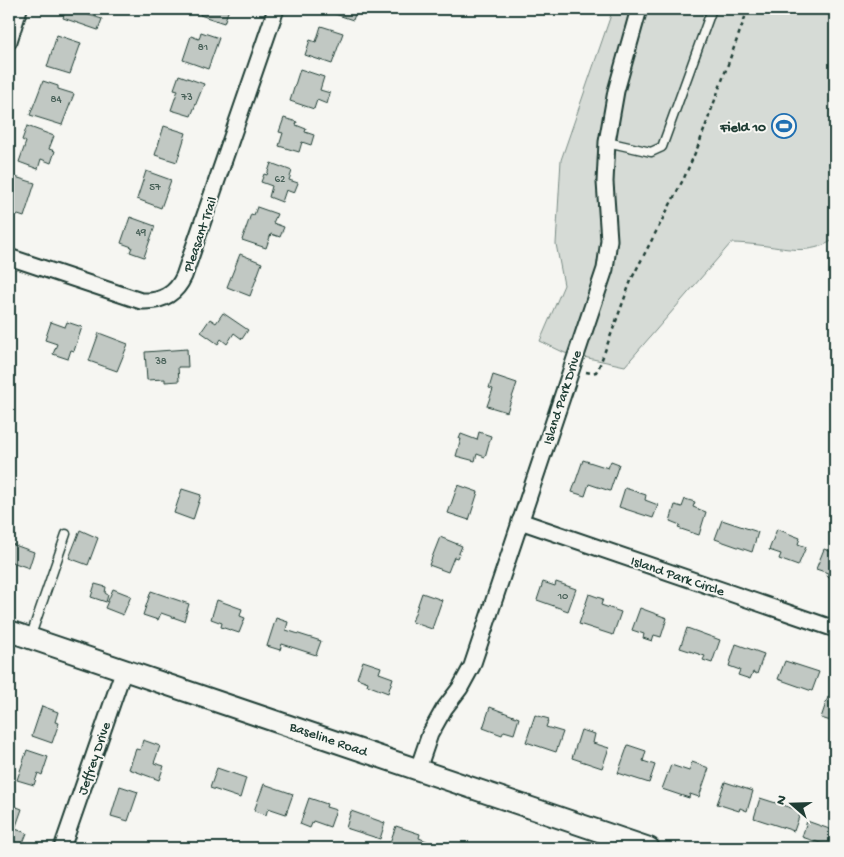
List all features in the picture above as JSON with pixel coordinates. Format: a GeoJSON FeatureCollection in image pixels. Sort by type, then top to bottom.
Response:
{"type":"FeatureCollection","features":[{"type":"Feature","properties":{"kind":"street"},"geometry":{"type":"LineString","coordinates":[[9,41],[20,9]]}},
{"type":"Feature","properties":{"kind":"street","name":"Pleasant Trail"},"geometry":{"type":"LineString","coordinates":[[9,257],[142,301],[152,302],[164,299],[174,292],[184,276],[276,9]]}},
{"type":"Feature","properties":{"kind":"street","name":"Island Park Drive"},"geometry":{"type":"LineString","coordinates":[[418,768],[430,734],[472,666],[605,269],[608,240],[605,182],[607,142],[616,91],[639,9]]}},
{"type":"Feature","properties":{"kind":"street","name":"Island Park Circle"},"geometry":{"type":"LineString","coordinates":[[520,521],[835,629]]}},
{"type":"Feature","properties":{"kind":"street","name":"Baseline Road"},"geometry":{"type":"LineString","coordinates":[[9,631],[418,768],[649,848]]}},
{"type":"Feature","properties":{"kind":"street","name":"Jeffrey Drive"},"geometry":{"type":"LineString","coordinates":[[62,848],[124,669]]}},
{"type":"Feature","properties":{"kind":"lane"},"geometry":{"type":"LineString","coordinates":[[607,142],[651,152],[662,147],[712,9]]}},
{"type":"Feature","properties":{"kind":"lane"},"geometry":{"type":"LineString","coordinates":[[30,638],[66,534]]}},
{"type":"Feature","properties":{"kind":"path"},"geometry":{"type":"LineString","coordinates":[[571,368],[591,373],[596,372],[599,367],[632,278],[684,178],[699,144],[748,9]]}},
{"type":"Feature","properties":{"kind":"shaded area"},"geometry":{"type":"Polygon","coordinates":[[[613,9],[835,9],[835,239],[816,248],[797,250],[731,243],[625,366],[565,353],[540,341],[564,285],[556,244],[561,160],[613,9]]]}},
{"type":"Feature","properties":{"kind":"building"},"geometry":{"type":"Polygon","coordinates":[[[66,9],[88,9],[86,14],[102,19],[98,30],[63,18],[66,9]]]}},
{"type":"Feature","properties":{"kind":"building"},"geometry":{"type":"Polygon","coordinates":[[[202,9],[229,9],[224,23],[200,15],[202,9]]]}},
{"type":"Feature","properties":{"kind":"building"},"geometry":{"type":"Polygon","coordinates":[[[327,9],[357,9],[353,20],[326,11],[327,9]]]}},
{"type":"Feature","properties":{"kind":"building"},"geometry":{"type":"Polygon","coordinates":[[[321,26],[343,33],[332,64],[305,55],[310,40],[316,42],[321,26]]]}},
{"type":"Feature","properties":{"kind":"building"},"geometry":{"type":"Polygon","coordinates":[[[201,32],[219,38],[208,69],[183,60],[191,36],[199,39],[201,32]]]}},
{"type":"Feature","properties":{"kind":"building"},"geometry":{"type":"Polygon","coordinates":[[[57,35],[81,43],[70,74],[47,67],[57,35]]]}},
{"type":"Feature","properties":{"kind":"building"},"geometry":{"type":"Polygon","coordinates":[[[300,69],[324,77],[320,90],[330,93],[327,104],[317,100],[314,109],[290,101],[300,69]]]}},
{"type":"Feature","properties":{"kind":"building"},"geometry":{"type":"Polygon","coordinates":[[[179,75],[204,84],[191,116],[171,110],[178,90],[174,89],[179,75]]]}},
{"type":"Feature","properties":{"kind":"building"},"geometry":{"type":"Polygon","coordinates":[[[43,81],[58,86],[58,89],[74,94],[62,125],[30,115],[43,81]]]}},
{"type":"Feature","properties":{"kind":"building"},"geometry":{"type":"Polygon","coordinates":[[[284,118],[297,122],[296,125],[306,129],[305,132],[314,135],[311,145],[302,142],[299,152],[279,146],[283,133],[279,132],[284,118]]]}},
{"type":"Feature","properties":{"kind":"building"},"geometry":{"type":"Polygon","coordinates":[[[27,126],[54,136],[49,149],[55,151],[51,163],[41,159],[38,169],[19,162],[26,142],[22,140],[27,126]]]}},
{"type":"Feature","properties":{"kind":"building"},"geometry":{"type":"Polygon","coordinates":[[[164,126],[186,133],[177,162],[155,155],[164,126]]]}},
{"type":"Feature","properties":{"kind":"building"},"geometry":{"type":"Polygon","coordinates":[[[271,163],[292,171],[289,180],[298,183],[294,193],[286,190],[282,202],[269,197],[272,186],[261,182],[264,174],[267,175],[271,163]]]}},
{"type":"Feature","properties":{"kind":"building"},"geometry":{"type":"Polygon","coordinates":[[[146,171],[171,180],[161,208],[137,199],[146,171]]]}},
{"type":"Feature","properties":{"kind":"building"},"geometry":{"type":"Polygon","coordinates":[[[15,177],[35,183],[24,217],[9,212],[9,183],[13,184],[15,177]]]}},
{"type":"Feature","properties":{"kind":"building"},"geometry":{"type":"Polygon","coordinates":[[[257,207],[277,214],[273,223],[284,227],[280,237],[271,234],[266,248],[242,240],[251,214],[254,215],[257,207]]]}},
{"type":"Feature","properties":{"kind":"building"},"geometry":{"type":"Polygon","coordinates":[[[130,217],[155,226],[144,257],[130,252],[132,247],[121,243],[130,217]]]}},
{"type":"Feature","properties":{"kind":"building"},"geometry":{"type":"Polygon","coordinates":[[[240,254],[262,263],[250,296],[227,287],[240,254]]]}},
{"type":"Feature","properties":{"kind":"building"},"geometry":{"type":"Polygon","coordinates":[[[223,313],[248,330],[242,339],[234,333],[227,344],[221,339],[218,344],[201,332],[210,319],[216,323],[223,313]]]}},
{"type":"Feature","properties":{"kind":"building"},"geometry":{"type":"Polygon","coordinates":[[[51,322],[65,327],[67,322],[82,327],[74,351],[71,350],[68,359],[53,354],[57,344],[45,340],[51,322]]]}},
{"type":"Feature","properties":{"kind":"building"},"geometry":{"type":"Polygon","coordinates":[[[99,333],[128,344],[117,371],[89,361],[99,333]]]}},
{"type":"Feature","properties":{"kind":"building"},"geometry":{"type":"Polygon","coordinates":[[[187,349],[188,367],[178,367],[179,381],[165,382],[165,379],[147,380],[145,352],[187,349]]]}},
{"type":"Feature","properties":{"kind":"building"},"geometry":{"type":"Polygon","coordinates":[[[493,375],[517,383],[507,412],[487,406],[493,389],[489,388],[493,375]]]}},
{"type":"Feature","properties":{"kind":"building"},"geometry":{"type":"Polygon","coordinates":[[[479,432],[491,436],[485,457],[477,454],[475,461],[456,456],[461,434],[477,440],[479,432]]]}},
{"type":"Feature","properties":{"kind":"building"},"geometry":{"type":"Polygon","coordinates":[[[583,460],[608,468],[611,461],[619,464],[610,491],[589,484],[585,496],[572,492],[583,460]]]}},
{"type":"Feature","properties":{"kind":"building"},"geometry":{"type":"Polygon","coordinates":[[[458,485],[478,492],[469,520],[448,513],[458,485]]]}},
{"type":"Feature","properties":{"kind":"building"},"geometry":{"type":"Polygon","coordinates":[[[625,488],[646,495],[645,500],[658,505],[653,518],[619,507],[625,488]]]}},
{"type":"Feature","properties":{"kind":"building"},"geometry":{"type":"Polygon","coordinates":[[[182,489],[201,495],[193,520],[174,513],[182,489]]]}},
{"type":"Feature","properties":{"kind":"building"},"geometry":{"type":"Polygon","coordinates":[[[685,499],[695,502],[693,507],[706,512],[699,535],[678,528],[680,525],[670,521],[675,505],[682,507],[685,499]]]}},
{"type":"Feature","properties":{"kind":"building"},"geometry":{"type":"Polygon","coordinates":[[[722,520],[758,532],[752,552],[715,539],[722,520]]]}},
{"type":"Feature","properties":{"kind":"building"},"geometry":{"type":"Polygon","coordinates":[[[777,529],[800,538],[798,544],[806,547],[798,566],[779,559],[781,554],[769,550],[777,529]]]}},
{"type":"Feature","properties":{"kind":"building"},"geometry":{"type":"Polygon","coordinates":[[[80,530],[98,538],[88,565],[69,558],[80,530]]]}},
{"type":"Feature","properties":{"kind":"building"},"geometry":{"type":"Polygon","coordinates":[[[440,537],[462,546],[457,558],[454,557],[448,572],[429,565],[440,537]]]}},
{"type":"Feature","properties":{"kind":"building"},"geometry":{"type":"Polygon","coordinates":[[[9,543],[34,552],[29,568],[9,561],[9,543]]]}},
{"type":"Feature","properties":{"kind":"building"},"geometry":{"type":"Polygon","coordinates":[[[824,549],[835,553],[835,579],[827,576],[828,573],[816,569],[824,549]]]}},
{"type":"Feature","properties":{"kind":"building"},"geometry":{"type":"Polygon","coordinates":[[[543,582],[555,586],[556,582],[576,589],[568,611],[537,600],[543,582]]]}},
{"type":"Feature","properties":{"kind":"building"},"geometry":{"type":"Polygon","coordinates":[[[95,584],[106,587],[105,593],[108,595],[106,602],[91,597],[95,584]]]}},
{"type":"Feature","properties":{"kind":"building"},"geometry":{"type":"Polygon","coordinates":[[[113,589],[131,596],[123,615],[105,608],[113,589]]]}},
{"type":"Feature","properties":{"kind":"building"},"geometry":{"type":"Polygon","coordinates":[[[151,591],[189,604],[184,621],[161,613],[158,620],[143,615],[151,591]]]}},
{"type":"Feature","properties":{"kind":"building"},"geometry":{"type":"Polygon","coordinates":[[[422,593],[442,600],[432,629],[412,622],[422,593]]]}},
{"type":"Feature","properties":{"kind":"building"},"geometry":{"type":"Polygon","coordinates":[[[589,594],[603,599],[601,605],[621,612],[613,635],[579,624],[589,594]]]}},
{"type":"Feature","properties":{"kind":"building"},"geometry":{"type":"Polygon","coordinates":[[[217,600],[242,609],[240,616],[245,618],[239,633],[221,627],[222,623],[211,619],[217,600]]]}},
{"type":"Feature","properties":{"kind":"building"},"geometry":{"type":"Polygon","coordinates":[[[640,608],[667,618],[661,637],[654,635],[652,641],[643,638],[644,634],[632,630],[640,608]]]}},
{"type":"Feature","properties":{"kind":"building"},"geometry":{"type":"Polygon","coordinates":[[[276,618],[288,622],[286,630],[321,641],[316,655],[282,644],[280,650],[267,646],[276,618]]]}},
{"type":"Feature","properties":{"kind":"building"},"geometry":{"type":"Polygon","coordinates":[[[687,628],[720,640],[712,663],[703,660],[705,656],[680,648],[687,628]]]}},
{"type":"Feature","properties":{"kind":"building"},"geometry":{"type":"Polygon","coordinates":[[[736,644],[764,654],[757,674],[753,672],[750,679],[738,675],[740,670],[729,666],[736,644]]]}},
{"type":"Feature","properties":{"kind":"building"},"geometry":{"type":"Polygon","coordinates":[[[363,661],[381,667],[379,673],[393,678],[388,693],[367,685],[368,682],[357,678],[363,661]]]}},
{"type":"Feature","properties":{"kind":"building"},"geometry":{"type":"Polygon","coordinates":[[[785,661],[819,672],[812,691],[778,679],[785,661]]]}},
{"type":"Feature","properties":{"kind":"building"},"geometry":{"type":"Polygon","coordinates":[[[828,697],[835,700],[835,728],[833,727],[834,722],[821,718],[828,697]]]}},
{"type":"Feature","properties":{"kind":"building"},"geometry":{"type":"Polygon","coordinates":[[[42,706],[58,712],[55,722],[59,723],[52,743],[32,736],[42,706]]]}},
{"type":"Feature","properties":{"kind":"building"},"geometry":{"type":"Polygon","coordinates":[[[490,707],[519,718],[514,734],[504,731],[502,735],[483,728],[490,707]]]}},
{"type":"Feature","properties":{"kind":"building"},"geometry":{"type":"Polygon","coordinates":[[[535,715],[549,719],[546,727],[563,732],[556,752],[526,742],[535,715]]]}},
{"type":"Feature","properties":{"kind":"building"},"geometry":{"type":"Polygon","coordinates":[[[581,730],[595,734],[593,743],[609,748],[602,768],[572,758],[581,730]]]}},
{"type":"Feature","properties":{"kind":"building"},"geometry":{"type":"Polygon","coordinates":[[[143,740],[160,746],[154,763],[164,766],[159,780],[129,769],[136,749],[140,750],[143,740]]]}},
{"type":"Feature","properties":{"kind":"building"},"geometry":{"type":"Polygon","coordinates":[[[628,745],[646,751],[643,761],[655,765],[649,783],[618,773],[628,745]]]}},
{"type":"Feature","properties":{"kind":"building"},"geometry":{"type":"Polygon","coordinates":[[[27,750],[48,757],[42,775],[38,773],[34,785],[17,780],[27,750]]]}},
{"type":"Feature","properties":{"kind":"building"},"geometry":{"type":"Polygon","coordinates":[[[692,762],[709,768],[699,797],[690,794],[689,798],[662,789],[671,765],[689,771],[692,762]]]}},
{"type":"Feature","properties":{"kind":"building"},"geometry":{"type":"Polygon","coordinates":[[[217,768],[246,778],[240,798],[210,788],[217,768]]]}},
{"type":"Feature","properties":{"kind":"building"},"geometry":{"type":"Polygon","coordinates":[[[725,782],[753,791],[747,811],[740,808],[739,811],[717,804],[725,782]]]}},
{"type":"Feature","properties":{"kind":"building"},"geometry":{"type":"Polygon","coordinates":[[[264,784],[293,794],[286,814],[268,808],[266,815],[254,811],[264,784]]]}},
{"type":"Feature","properties":{"kind":"building"},"geometry":{"type":"Polygon","coordinates":[[[120,786],[138,792],[128,821],[111,816],[120,786]]]}},
{"type":"Feature","properties":{"kind":"building"},"geometry":{"type":"Polygon","coordinates":[[[309,798],[327,804],[326,807],[336,810],[330,827],[313,821],[310,828],[300,824],[309,798]]]}},
{"type":"Feature","properties":{"kind":"building"},"geometry":{"type":"Polygon","coordinates":[[[760,798],[801,811],[794,831],[754,818],[760,798]]]}},
{"type":"Feature","properties":{"kind":"building"},"geometry":{"type":"Polygon","coordinates":[[[9,804],[22,809],[15,829],[27,833],[21,848],[9,846],[9,804]]]}},
{"type":"Feature","properties":{"kind":"building"},"geometry":{"type":"Polygon","coordinates":[[[351,811],[385,823],[380,839],[346,828],[351,811]]]}},
{"type":"Feature","properties":{"kind":"building"},"geometry":{"type":"Polygon","coordinates":[[[807,821],[835,831],[835,848],[802,837],[807,821]]]}},
{"type":"Feature","properties":{"kind":"building"},"geometry":{"type":"Polygon","coordinates":[[[396,826],[420,834],[419,838],[429,842],[427,848],[393,848],[393,846],[389,845],[396,826]]]}},
{"type":"Feature","properties":{"kind":"place","name":"Field 10"},"geometry":{"type":"Point","coordinates":[784,126]}}]}
